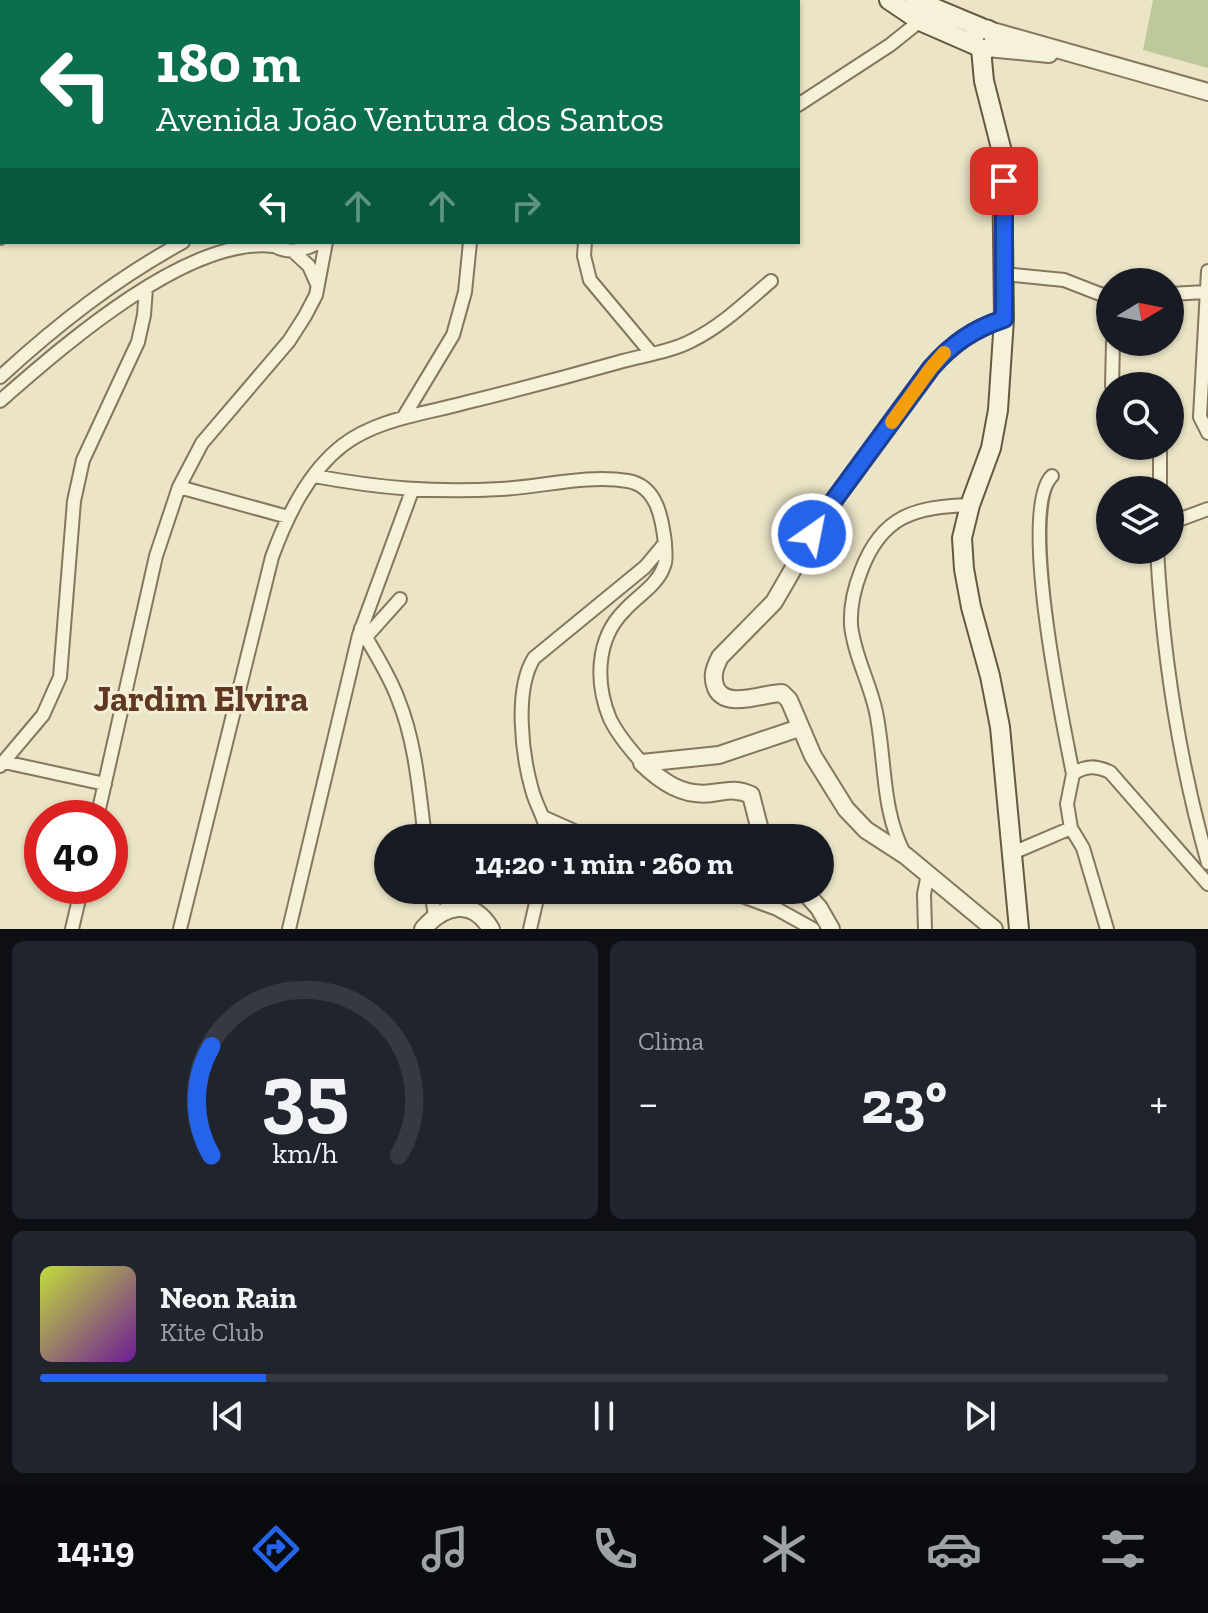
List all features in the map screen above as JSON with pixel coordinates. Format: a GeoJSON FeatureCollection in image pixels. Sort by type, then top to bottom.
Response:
{"type":"FeatureCollection","features":[{"type":"Feature","properties":{"kind":"main road"},"geometry":{"type":"LineString","coordinates":[[889,0],[920,21],[983,40]]}},
{"type":"Feature","properties":{"kind":"main road"},"geometry":{"type":"LineString","coordinates":[[915,0],[983,40]]}},
{"type":"Feature","properties":{"kind":"main road"},"geometry":{"type":"LineString","coordinates":[[983,40],[984,81],[1002,152],[1004,319],[998,410],[991,448],[970,505],[962,538],[971,607],[1000,727],[1019,929]]}},
{"type":"Feature","properties":{"kind":"street"},"geometry":{"type":"LineString","coordinates":[[800,104],[890,45],[920,21]]}},
{"type":"Feature","properties":{"kind":"street"},"geometry":{"type":"LineString","coordinates":[[983,40],[1090,58],[1208,92]]}},
{"type":"Feature","properties":{"kind":"street"},"geometry":{"type":"LineString","coordinates":[[0,377],[90,300],[127,274],[180,244]]}},
{"type":"Feature","properties":{"kind":"street"},"geometry":{"type":"LineString","coordinates":[[0,401],[88,326],[146,288],[200,260],[230,249],[271,244],[294,252],[309,266],[318,289]]}},
{"type":"Feature","properties":{"kind":"street"},"geometry":{"type":"LineString","coordinates":[[294,252],[316,244]]}},
{"type":"Feature","properties":{"kind":"street"},"geometry":{"type":"LineString","coordinates":[[101,800],[156,556],[179,487],[202,443],[289,341],[305,316],[318,289],[326,244]]}},
{"type":"Feature","properties":{"kind":"street"},"geometry":{"type":"LineString","coordinates":[[403,418],[453,335],[465,292],[470,244]]}},
{"type":"Feature","properties":{"kind":"street"},"geometry":{"type":"LineString","coordinates":[[585,244],[586,271],[590,280],[651,353]]}},
{"type":"Feature","properties":{"kind":"street"},"geometry":{"type":"LineString","coordinates":[[1208,271],[1200,417],[1208,433]]}},
{"type":"Feature","properties":{"kind":"street"},"geometry":{"type":"LineString","coordinates":[[1004,274],[1064,280],[1096,291]]}},
{"type":"Feature","properties":{"kind":"street"},"geometry":{"type":"LineString","coordinates":[[180,929],[272,557],[288,517],[314,476],[345,444],[370,430],[403,418],[691,341],[722,322],[771,281]]}},
{"type":"Feature","properties":{"kind":"street"},"geometry":{"type":"LineString","coordinates":[[105,784],[2,764],[43,715],[60,677],[71,531],[83,460],[138,342],[146,288]]}},
{"type":"Feature","properties":{"kind":"street"},"geometry":{"type":"LineString","coordinates":[[1184,293],[1206,292]]}},
{"type":"Feature","properties":{"kind":"street"},"geometry":{"type":"LineString","coordinates":[[994,929],[906,856],[866,830],[846,809],[828,784],[799,728],[789,700],[782,693],[737,699],[724,697],[717,691],[714,668],[720,657],[774,602],[829,507],[931,368],[966,335],[1004,319]]}},
{"type":"Feature","properties":{"kind":"street"},"geometry":{"type":"LineString","coordinates":[[314,476],[412,491],[504,489],[608,479],[637,482],[656,502],[662,521],[666,563],[656,581],[623,611],[610,628],[602,648],[600,670],[610,718],[622,740],[654,775],[681,791],[696,794],[732,789],[751,795],[758,824]]}},
{"type":"Feature","properties":{"kind":"street"},"geometry":{"type":"LineString","coordinates":[[1052,476],[1043,491],[1038,529],[1039,553],[1056,685],[1073,774],[1067,804],[1071,828],[1083,848],[1107,929]]}},
{"type":"Feature","properties":{"kind":"street"},"geometry":{"type":"LineString","coordinates":[[179,487],[288,517]]}},
{"type":"Feature","properties":{"kind":"street"},"geometry":{"type":"LineString","coordinates":[[289,929],[363,632],[412,491]]}},
{"type":"Feature","properties":{"kind":"street"},"geometry":{"type":"LineString","coordinates":[[906,856],[891,823],[876,712],[851,627],[851,605],[867,554],[878,536],[892,523],[911,513],[939,506],[970,505]]}},
{"type":"Feature","properties":{"kind":"street"},"geometry":{"type":"LineString","coordinates":[[1184,518],[1208,509]]}},
{"type":"Feature","properties":{"kind":"street"},"geometry":{"type":"LineString","coordinates":[[545,824],[527,769],[522,690],[526,671],[542,651],[645,567],[665,543]]}},
{"type":"Feature","properties":{"kind":"street"},"geometry":{"type":"LineString","coordinates":[[1158,564],[1161,612],[1184,772],[1208,863]]}},
{"type":"Feature","properties":{"kind":"street"},"geometry":{"type":"LineString","coordinates":[[363,632],[400,599]]}},
{"type":"Feature","properties":{"kind":"street"},"geometry":{"type":"LineString","coordinates":[[363,632],[391,682],[407,723],[423,824]]}},
{"type":"Feature","properties":{"kind":"street"},"geometry":{"type":"LineString","coordinates":[[642,763],[719,755],[799,728]]}},
{"type":"Feature","properties":{"kind":"street"},"geometry":{"type":"LineString","coordinates":[[1073,774],[1090,767],[1110,772],[1208,884]]}},
{"type":"Feature","properties":{"kind":"street"},"geometry":{"type":"LineString","coordinates":[[543,817],[559,824]]}},
{"type":"Feature","properties":{"kind":"street"},"geometry":{"type":"LineString","coordinates":[[1010,854],[1071,828]]}},
{"type":"Feature","properties":{"kind":"street"},"geometry":{"type":"LineString","coordinates":[[925,929],[924,894],[928,874]]}},
{"type":"Feature","properties":{"kind":"street"},"geometry":{"type":"LineString","coordinates":[[72,929],[78,904]]}},
{"type":"Feature","properties":{"kind":"street"},"geometry":{"type":"LineString","coordinates":[[433,904],[435,916]]}},
{"type":"Feature","properties":{"kind":"street"},"geometry":{"type":"LineString","coordinates":[[530,929],[536,904]]}},
{"type":"Feature","properties":{"kind":"street"},"geometry":{"type":"LineString","coordinates":[[764,904],[813,929]]}},
{"type":"Feature","properties":{"kind":"street"},"geometry":{"type":"LineString","coordinates":[[815,904],[831,929]]}},
{"type":"Feature","properties":{"kind":"street"},"geometry":{"type":"LineString","coordinates":[[423,929],[435,916],[456,908],[479,914],[491,929]]}},
{"type":"Feature","properties":{"kind":"green space"},"geometry":{"type":"Polygon","coordinates":[[[1153,0],[1208,0],[1208,68],[1143,50],[1153,0]]]}},
{"type":"Feature","properties":{"kind":"slow traffic"},"geometry":{"type":"LineString","coordinates":[[892,422],[944,353]]}},
{"type":"Feature","properties":{"kind":"district","name":"Jardim Elvira"},"geometry":{"type":"Point","coordinates":[201,698]}},
{"type":"Feature","properties":{"kind":"route"},"geometry":{"type":"LineString","coordinates":[[812,534],[931,368],[966,335],[1004,319],[1004,181]]}}]}
